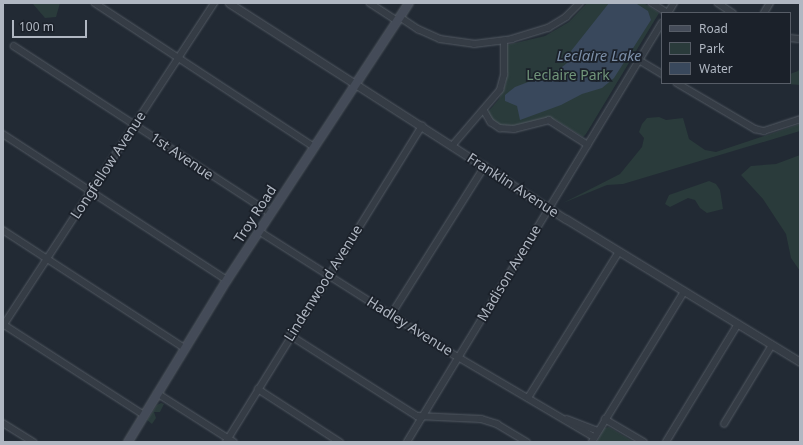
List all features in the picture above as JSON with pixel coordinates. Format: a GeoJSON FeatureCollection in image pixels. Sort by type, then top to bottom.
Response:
{"type":"FeatureCollection","features":[{"type":"Feature","properties":{"kind":"main road","name":"Troy Road"},"geometry":{"type":"LineString","coordinates":[[128,442],[157,392],[227,280],[409,3]]}},
{"type":"Feature","properties":{"kind":"street"},"geometry":{"type":"LineString","coordinates":[[95,3],[314,147]]}},
{"type":"Feature","properties":{"kind":"street","name":"Longfellow Avenue"},"geometry":{"type":"LineString","coordinates":[[3,325],[214,3]]}},
{"type":"Feature","properties":{"kind":"street","name":"Franklin Avenue"},"geometry":{"type":"LineString","coordinates":[[229,3],[549,208],[800,362]]}},
{"type":"Feature","properties":{"kind":"street"},"geometry":{"type":"LineString","coordinates":[[370,3],[428,34],[453,42],[474,44],[504,41],[548,28],[566,17],[580,3]]}},
{"type":"Feature","properties":{"kind":"street"},"geometry":{"type":"LineString","coordinates":[[652,3],[666,12]]}},
{"type":"Feature","properties":{"kind":"street"},"geometry":{"type":"LineString","coordinates":[[669,12],[674,3]]}},
{"type":"Feature","properties":{"kind":"street"},"geometry":{"type":"LineString","coordinates":[[718,3],[732,12]]}},
{"type":"Feature","properties":{"kind":"street"},"geometry":{"type":"LineString","coordinates":[[765,12],[770,3]]}},
{"type":"Feature","properties":{"kind":"street","name":"Madison Avenue"},"geometry":{"type":"LineString","coordinates":[[407,442],[661,25]]}},
{"type":"Feature","properties":{"kind":"street"},"geometry":{"type":"LineString","coordinates":[[791,38],[798,39]]}},
{"type":"Feature","properties":{"kind":"street"},"geometry":{"type":"LineString","coordinates":[[452,146],[497,95],[502,82],[504,41]]}},
{"type":"Feature","properties":{"kind":"street","name":"1st Avenue"},"geometry":{"type":"LineString","coordinates":[[14,46],[270,213]]}},
{"type":"Feature","properties":{"kind":"street"},"geometry":{"type":"LineString","coordinates":[[640,60],[661,73]]}},
{"type":"Feature","properties":{"kind":"street"},"geometry":{"type":"LineString","coordinates":[[679,84],[755,129],[769,130],[800,119]]}},
{"type":"Feature","properties":{"kind":"street"},"geometry":{"type":"LineString","coordinates":[[484,110],[491,122],[500,128],[514,129],[549,120],[588,144]]}},
{"type":"Feature","properties":{"kind":"street","name":"Lindenwood Avenue"},"geometry":{"type":"LineString","coordinates":[[227,440],[290,335],[422,126]]}},
{"type":"Feature","properties":{"kind":"street"},"geometry":{"type":"LineString","coordinates":[[3,134],[227,280]]}},
{"type":"Feature","properties":{"kind":"street"},"geometry":{"type":"LineString","coordinates":[[391,315],[485,166]]}},
{"type":"Feature","properties":{"kind":"street"},"geometry":{"type":"LineString","coordinates":[[3,230],[185,348]]}},
{"type":"Feature","properties":{"kind":"street","name":"Hadley Avenue"},"geometry":{"type":"LineString","coordinates":[[259,231],[458,357],[563,418],[593,441]]}},
{"type":"Feature","properties":{"kind":"street"},"geometry":{"type":"LineString","coordinates":[[528,398],[619,252]]}},
{"type":"Feature","properties":{"kind":"street"},"geometry":{"type":"LineString","coordinates":[[593,441],[684,292]]}},
{"type":"Feature","properties":{"kind":"street"},"geometry":{"type":"LineString","coordinates":[[666,442],[738,324]]}},
{"type":"Feature","properties":{"kind":"street"},"geometry":{"type":"LineString","coordinates":[[3,325],[144,415]]}},
{"type":"Feature","properties":{"kind":"street"},"geometry":{"type":"LineString","coordinates":[[290,335],[422,417],[490,421],[527,442]]}},
{"type":"Feature","properties":{"kind":"street"},"geometry":{"type":"LineString","coordinates":[[724,424],[772,345]]}},
{"type":"Feature","properties":{"kind":"street"},"geometry":{"type":"LineString","coordinates":[[258,389],[340,442]]}},
{"type":"Feature","properties":{"kind":"street"},"geometry":{"type":"LineString","coordinates":[[157,392],[227,440],[234,442]]}},
{"type":"Feature","properties":{"kind":"street","name":"Hadley Avenue"},"geometry":{"type":"LineString","coordinates":[[563,418],[598,431]]}},
{"type":"Feature","properties":{"kind":"street"},"geometry":{"type":"LineString","coordinates":[[606,419],[644,442]]}},
{"type":"Feature","properties":{"kind":"street"},"geometry":{"type":"LineString","coordinates":[[3,423],[33,442]]}},
{"type":"Feature","properties":{"kind":"green space"},"geometry":{"type":"Polygon","coordinates":[[[60,3],[56,17],[45,18],[33,4],[60,3]]]}},
{"type":"Feature","properties":{"kind":"green space","name":"Leclaire Park"},"geometry":{"type":"Polygon","coordinates":[[[587,3],[644,3],[659,13],[586,134],[583,137],[556,120],[546,118],[505,128],[492,122],[488,112],[499,99],[506,83],[507,45],[545,36],[569,22],[587,3]]]}},
{"type":"Feature","properties":{"kind":"green space"},"geometry":{"type":"Polygon","coordinates":[[[800,68],[800,85],[788,84],[791,84],[791,74],[798,71],[800,68]]]}},
{"type":"Feature","properties":{"kind":"green space"},"geometry":{"type":"Polygon","coordinates":[[[659,117],[666,120],[683,118],[689,139],[705,150],[716,152],[800,124],[800,131],[623,184],[607,185],[563,203],[620,174],[642,147],[644,138],[639,132],[642,124],[647,118],[659,117]]]}},
{"type":"Feature","properties":{"kind":"green space"},"geometry":{"type":"Polygon","coordinates":[[[800,155],[800,271],[791,258],[786,234],[763,199],[741,175],[751,166],[776,164],[800,155]]]}},
{"type":"Feature","properties":{"kind":"green space"},"geometry":{"type":"Polygon","coordinates":[[[709,181],[716,184],[720,190],[723,209],[707,213],[700,208],[695,200],[688,198],[670,207],[665,204],[669,195],[709,181]]]}},
{"type":"Feature","properties":{"kind":"green space"},"geometry":{"type":"Polygon","coordinates":[[[161,403],[164,404],[160,412],[154,412],[156,418],[152,424],[147,420],[157,405],[161,403]]]}},
{"type":"Feature","properties":{"kind":"green space"},"geometry":{"type":"Polygon","coordinates":[[[609,427],[634,442],[597,442],[604,428],[609,427]]]}},
{"type":"Feature","properties":{"kind":"water","name":"Leclaire Lake"},"geometry":{"type":"Polygon","coordinates":[[[609,3],[637,4],[648,11],[651,20],[614,78],[602,88],[582,94],[561,105],[520,120],[517,106],[505,101],[505,95],[515,87],[557,71],[567,63],[573,55],[571,51],[609,3]]]}}]}
